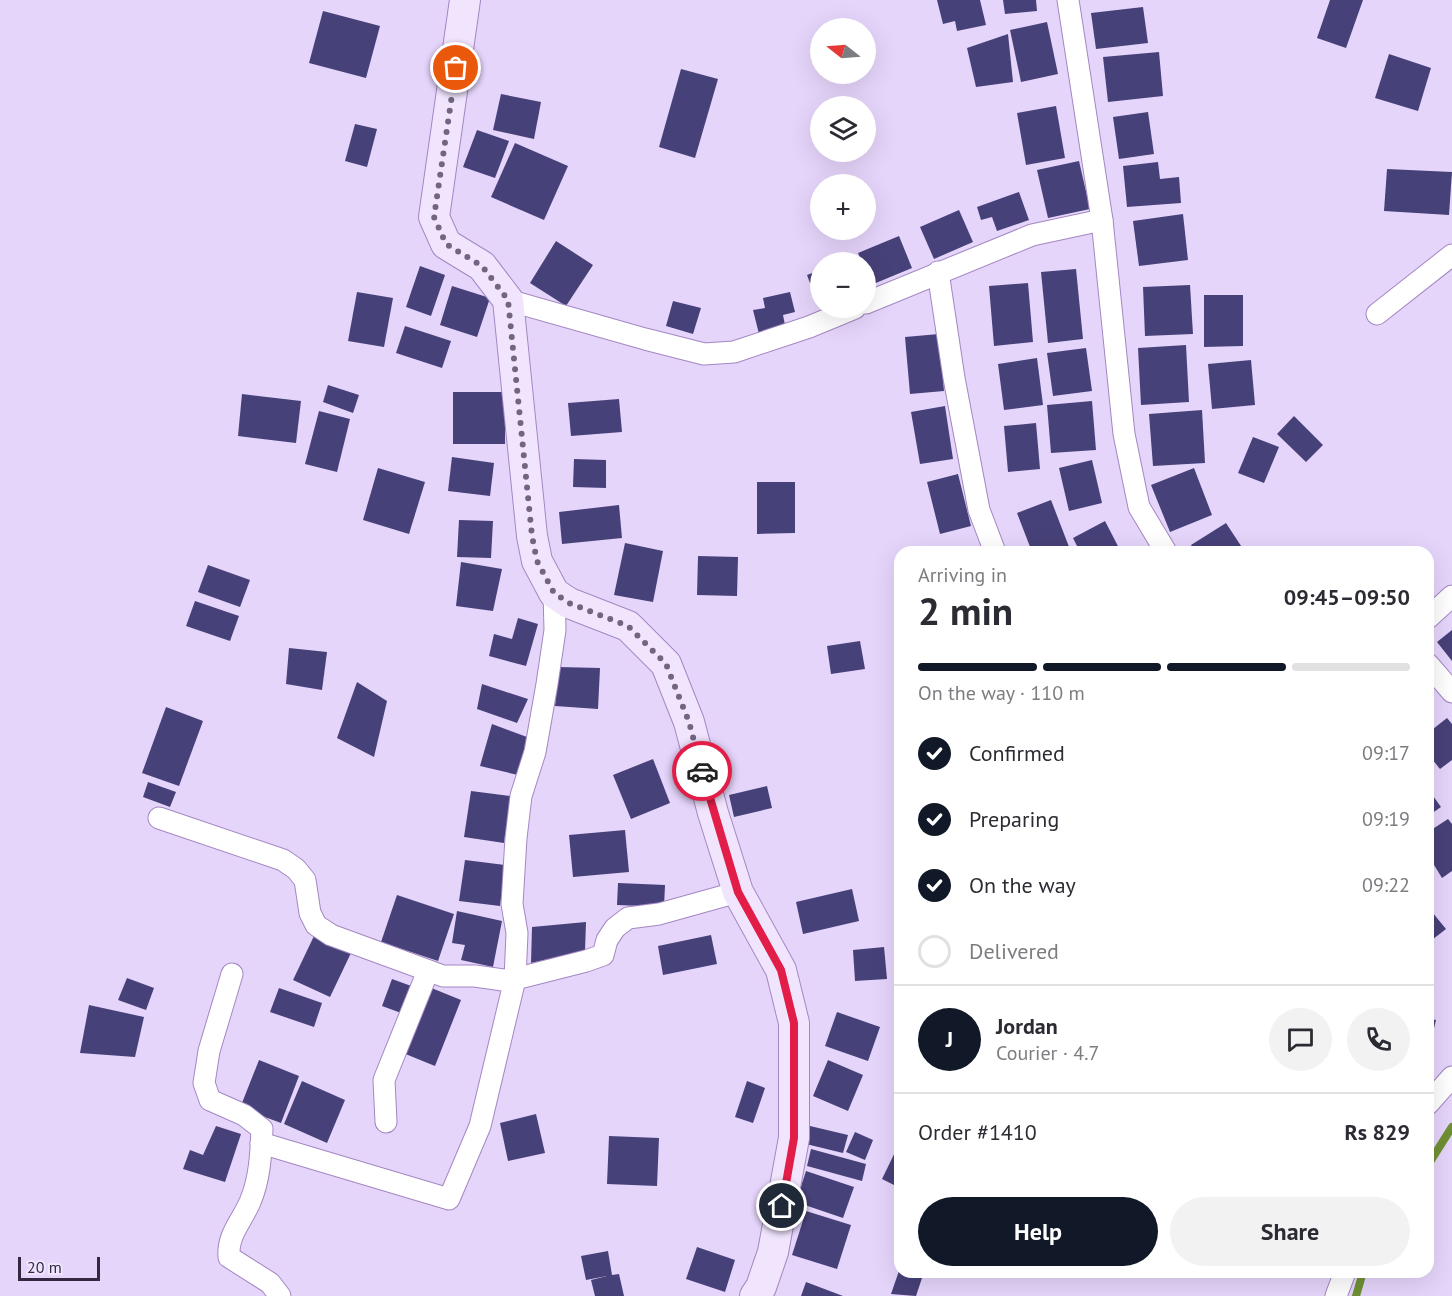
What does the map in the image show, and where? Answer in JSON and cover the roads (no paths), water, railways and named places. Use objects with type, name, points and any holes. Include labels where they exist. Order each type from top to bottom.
[{"type":"main road","points":[[465,0],[434,217],[446,244],[482,266],[508,300],[532,536],[537,561],[554,593],[569,603],[628,626],[666,664],[689,722],[713,813],[738,892],[781,970],[794,1023],[794,1138],[773,1252],[761,1287],[755,1296]]},
{"type":"street","points":[[1068,0],[1102,220],[1124,434],[1139,507],[1162,546]]},
{"type":"street","points":[[876,299],[1032,235],[1102,220]]},
{"type":"street","points":[[1377,314],[1452,255]]},
{"type":"street","points":[[938,272],[954,378],[979,510],[994,546]]},
{"type":"street","points":[[508,300],[704,354],[734,352],[831,318]]},
{"type":"street","points":[[261,1143],[449,1199],[480,1126],[515,979],[517,933],[512,904],[516,837],[522,795],[535,752],[548,684],[555,630],[554,593]]},
{"type":"street","points":[[1434,612],[1452,596]]},
{"type":"street","points":[[1434,671],[1452,692]]},
{"type":"street","points":[[159,818],[282,860],[297,869],[305,880],[310,913],[316,925],[331,934],[443,976],[515,979],[586,961],[603,955],[607,940],[615,928],[628,918],[659,914],[738,892]]},
{"type":"street","points":[[386,1122],[384,1080],[428,971]]},
{"type":"street","points":[[231,974],[209,1051],[204,1083],[210,1100],[244,1115],[262,1129],[260,1167],[251,1201],[231,1237],[229,1257],[270,1283],[280,1296]]},
{"type":"street","points":[[1434,1097],[1452,1077]]},
{"type":"street","points":[[1336,1296],[1343,1278]]},
{"type":"waterway","points":[[1434,1156],[1452,1127]]},
{"type":"waterway","points":[[1356,1296],[1361,1278]]}]
